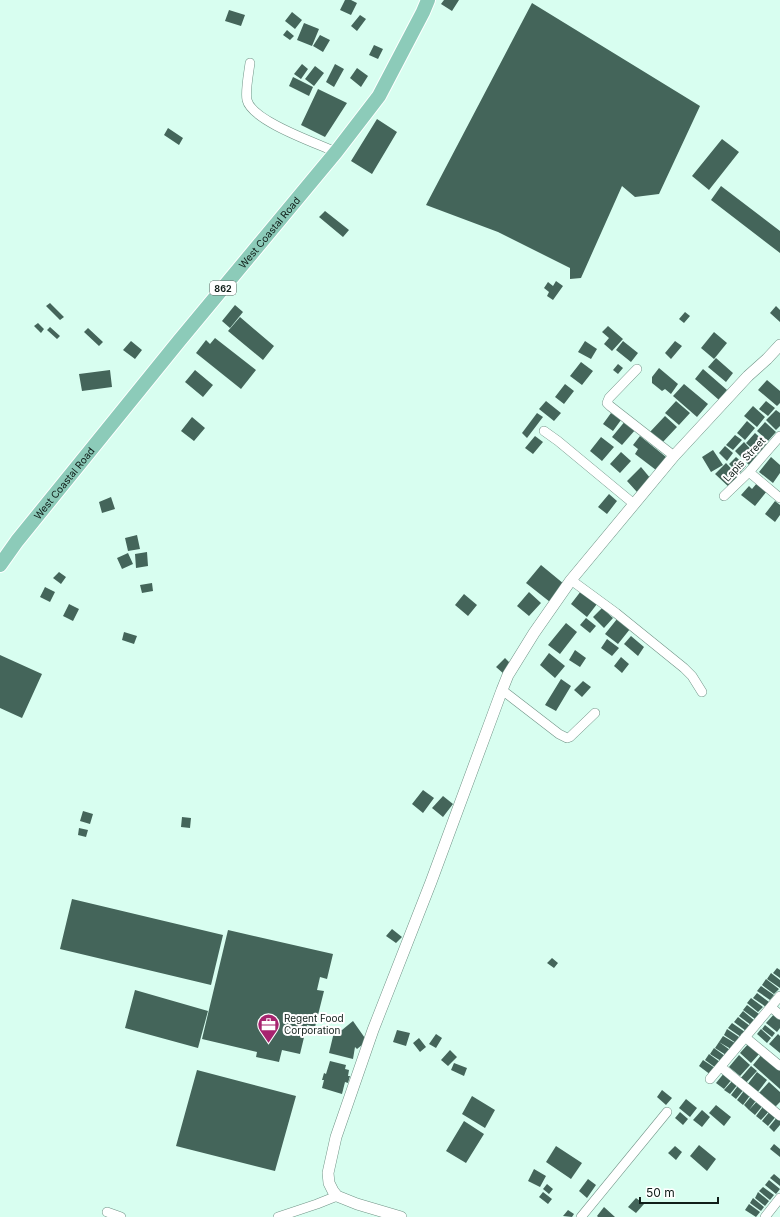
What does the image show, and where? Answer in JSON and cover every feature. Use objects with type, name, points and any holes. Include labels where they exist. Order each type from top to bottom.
[{"type":"main road","name":"West Coastal Road","points":[[0,564],[179,341],[336,152],[379,96],[428,0]]},
{"type":"street","points":[[250,63],[246,99],[249,105],[276,126],[336,152]]},
{"type":"street","points":[[401,1217],[357,1204],[337,1196],[329,1183],[328,1174],[336,1138],[373,1030],[431,882],[508,676],[534,633],[571,580],[674,456],[748,376],[780,345]]},
{"type":"street","points":[[637,369],[609,398],[607,402],[610,406],[674,456]]},
{"type":"street","points":[[544,431],[634,504]]},
{"type":"street","name":"Lapis Street","points":[[724,496],[780,436]]},
{"type":"street","points":[[748,472],[780,498]]},
{"type":"street","points":[[571,580],[616,613],[684,668],[692,676],[702,692]]},
{"type":"street","points":[[502,690],[559,734],[567,738],[570,737],[595,713]]},
{"type":"street","points":[[710,1079],[780,996]]},
{"type":"street","points":[[771,1007],[780,1015]]},
{"type":"street","points":[[745,1038],[780,1066]]},
{"type":"street","points":[[721,1067],[780,1116]]},
{"type":"street","points":[[580,1217],[667,1112]]},
{"type":"street","points":[[278,1217],[337,1196]]},
{"type":"street","points":[[765,1217],[780,1198]]},
{"type":"street","points":[[107,1212],[121,1217]]},
{"type":"building","points":[[345,0],[351,0],[357,3],[351,15],[340,10]]},
{"type":"building","points":[[444,0],[459,0],[452,11],[441,4]]},
{"type":"building","points":[[532,3],[700,106],[659,194],[635,197],[622,186],[581,278],[570,279],[570,268],[498,232],[426,205]]},
{"type":"building","points":[[229,10],[245,15],[241,26],[225,21]]},
{"type":"building","points":[[292,12],[302,20],[295,29],[285,21]]},
{"type":"building","points":[[360,15],[366,19],[357,31],[351,26]]},
{"type":"building","points":[[304,23],[319,29],[312,46],[297,40]]},
{"type":"building","points":[[287,30],[294,36],[290,40],[283,35]]},
{"type":"building","points":[[320,35],[330,40],[323,52],[313,46]]},
{"type":"building","points":[[374,45],[383,49],[378,59],[369,55]]},
{"type":"building","points":[[302,64],[308,69],[301,79],[294,74]]},
{"type":"building","points":[[335,64],[344,69],[334,87],[326,82]]},
{"type":"building","points":[[315,66],[324,73],[314,86],[305,79]]},
{"type":"building","points":[[357,68],[368,76],[361,87],[350,78]]},
{"type":"building","points":[[293,77],[313,87],[309,96],[289,86]]},
{"type":"building","points":[[318,89],[347,103],[325,137],[301,125]]},
{"type":"building","points":[[377,119],[397,132],[372,174],[351,161]]},
{"type":"building","points":[[168,128],[183,138],[179,145],[164,135]]},
{"type":"building","points":[[722,139],[739,152],[709,190],[692,176]]},
{"type":"building","points":[[721,186],[780,231],[780,253],[711,200]]},
{"type":"building","points":[[325,211],[349,230],[343,237],[319,217]]},
{"type":"building","points":[[556,281],[563,286],[553,300],[547,296],[549,292],[544,288],[548,282],[553,286]]},
{"type":"building","points":[[50,303],[64,317],[60,320],[46,306]]},
{"type":"building","points":[[235,305],[243,312],[230,328],[222,321]]},
{"type":"building","points":[[776,306],[780,310],[780,322],[770,313]]},
{"type":"building","points":[[685,312],[690,316],[684,323],[679,319]]},
{"type":"building","points":[[240,317],[274,346],[263,360],[228,331]]},
{"type":"building","points":[[38,323],[44,329],[41,333],[34,326]]},
{"type":"building","points":[[608,326],[623,339],[612,351],[604,344],[609,338],[602,332]]},
{"type":"building","points":[[50,327],[60,336],[57,339],[47,330]]},
{"type":"building","points":[[88,328],[103,342],[99,346],[84,332]]},
{"type":"building","points":[[714,332],[727,343],[714,359],[701,348]]},
{"type":"building","points":[[215,338],[256,370],[241,389],[196,353],[206,340],[210,344]]},
{"type":"building","points":[[131,341],[142,350],[135,359],[123,350]]},
{"type":"building","points":[[585,341],[597,349],[591,359],[578,352]]},
{"type":"building","points":[[623,341],[638,353],[631,362],[616,350]]},
{"type":"building","points":[[675,341],[682,346],[671,359],[665,353]]},
{"type":"building","points":[[716,358],[733,373],[726,382],[708,367]]},
{"type":"building","points":[[581,362],[593,371],[582,385],[570,376]]},
{"type":"building","points":[[618,364],[623,368],[618,374],[613,370]]},
{"type":"building","points":[[659,368],[678,384],[671,394],[665,389],[662,391],[652,383],[652,377]]},
{"type":"building","points":[[703,369],[727,390],[719,400],[695,379]]},
{"type":"building","points":[[110,370],[112,387],[82,391],[79,374]]},
{"type":"building","points":[[195,370],[213,385],[203,397],[185,382]]},
{"type":"building","points":[[767,380],[780,391],[780,403],[777,406],[758,390]]},
{"type":"building","points":[[565,384],[574,391],[564,404],[555,397]]},
{"type":"building","points":[[684,384],[708,404],[697,417],[673,396]]},
{"type":"building","points":[[546,401],[561,413],[554,421],[539,409]]},
{"type":"building","points":[[676,401],[690,413],[679,425],[665,413]]},
{"type":"building","points":[[766,401],[775,408],[768,416],[759,409]]},
{"type":"building","points":[[753,406],[765,417],[757,427],[744,416]]},
{"type":"building","points":[[776,410],[780,413],[780,426],[776,430],[766,420]]},
{"type":"building","points":[[537,413],[543,417],[527,438],[522,433]]},
{"type":"building","points":[[611,413],[621,420],[613,431],[603,424]]},
{"type":"building","points":[[665,416],[677,427],[661,444],[649,433]]},
{"type":"building","points":[[192,417],[205,428],[194,441],[181,431]]},
{"type":"building","points":[[626,420],[636,429],[622,445],[612,437]]},
{"type":"building","points":[[747,421],[755,428],[745,440],[737,433]]},
{"type":"building","points":[[765,422],[776,432],[768,441],[757,431]]},
{"type":"building","points":[[755,433],[767,444],[758,454],[746,443]]},
{"type":"building","points":[[735,435],[742,440],[733,450],[726,445]]},
{"type":"building","points":[[535,436],[543,442],[533,454],[525,448]]},
{"type":"building","points":[[640,436],[666,457],[656,470],[635,454],[638,449],[633,445]]},
{"type":"building","points":[[601,437],[614,447],[602,461],[590,451]]},
{"type":"building","points":[[744,442],[757,456],[749,465],[735,451]]},
{"type":"building","points":[[725,446],[733,453],[727,461],[719,453]]},
{"type":"building","points":[[713,450],[723,465],[711,472],[702,457]]},
{"type":"building","points":[[621,452],[631,461],[620,473],[610,464]]},
{"type":"building","points":[[736,457],[746,466],[739,474],[729,464]]},
{"type":"building","points":[[771,457],[780,465],[780,473],[773,483],[759,472]]},
{"type":"building","points":[[726,463],[740,478],[730,488],[715,474]]},
{"type":"building","points":[[641,467],[651,479],[637,492],[627,481]]},
{"type":"building","points":[[757,483],[767,491],[755,506],[741,495],[749,486],[752,489]]},
{"type":"building","points":[[609,494],[617,501],[607,514],[598,507]]},
{"type":"building","points":[[111,497],[115,509],[102,513],[99,502]]},
{"type":"building","points":[[775,501],[780,505],[780,515],[775,522],[765,514]]},
{"type":"building","points":[[137,535],[140,549],[128,551],[125,538]]},
{"type":"building","points":[[147,552],[148,566],[136,568],[135,554]]},
{"type":"building","points":[[128,553],[133,564],[122,569],[117,558]]},
{"type":"building","points":[[541,565],[564,584],[550,602],[526,583]]},
{"type":"building","points":[[59,572],[66,577],[61,584],[53,578]]},
{"type":"building","points":[[152,583],[153,591],[142,593],[140,585]]},
{"type":"building","points":[[45,587],[55,592],[50,602],[40,597]]},
{"type":"building","points":[[581,591],[597,604],[587,617],[571,604]]},
{"type":"building","points":[[529,592],[541,603],[529,616],[517,606]]},
{"type":"building","points":[[464,594],[477,605],[468,616],[455,605]]},
{"type":"building","points":[[69,604],[79,609],[73,621],[63,616]]},
{"type":"building","points":[[602,608],[613,618],[604,628],[593,617]]},
{"type":"building","points":[[586,618],[596,626],[590,633],[580,625]]},
{"type":"building","points":[[617,619],[630,629],[618,644],[605,634]]},
{"type":"building","points":[[566,623],[577,632],[560,654],[548,645]]},
{"type":"building","points":[[124,632],[137,636],[134,644],[122,640]]},
{"type":"building","points":[[631,636],[644,647],[638,656],[624,644]]},
{"type":"building","points":[[607,639],[619,648],[612,656],[601,648]]},
{"type":"building","points":[[575,650],[586,658],[580,667],[569,660]]},
{"type":"building","points":[[549,653],[565,666],[555,678],[540,665]]},
{"type":"building","points":[[0,655],[42,674],[22,718],[0,708]]},
{"type":"building","points":[[621,657],[629,664],[622,673],[614,666]]},
{"type":"building","points":[[505,658],[512,665],[504,674],[496,667]]},
{"type":"building","points":[[561,679],[571,686],[556,711],[545,705]]},
{"type":"building","points":[[583,681],[591,687],[582,697],[574,690]]},
{"type":"building","points":[[423,790],[434,798],[423,813],[412,804]]},
{"type":"building","points":[[443,796],[453,804],[443,817],[432,808]]},
{"type":"building","points":[[83,811],[93,814],[90,824],[80,821]]},
{"type":"building","points":[[182,817],[191,818],[190,828],[181,827]]},
{"type":"building","points":[[79,828],[88,830],[86,837],[78,835]]},
{"type":"building","points":[[72,899],[223,935],[211,985],[60,949]]},
{"type":"building","points":[[392,929],[402,937],[396,943],[386,936]]},
{"type":"building","points":[[228,930],[333,954],[327,979],[320,977],[317,990],[324,991],[315,1027],[307,1025],[300,1054],[282,1050],[279,1062],[256,1057],[257,1052],[202,1039]]},
{"type":"building","points":[[552,958],[558,963],[554,968],[547,963]]},
{"type":"building","points":[[777,968],[780,970],[780,978],[773,973]]},
{"type":"building","points":[[771,973],[780,980],[780,988],[767,979]]},
{"type":"building","points":[[766,979],[779,989],[774,994],[762,985]]},
{"type":"building","points":[[761,986],[774,995],[770,1000],[757,991]]},
{"type":"building","points":[[135,990],[208,1011],[198,1048],[125,1028]]},
{"type":"building","points":[[757,993],[769,1002],[766,1007],[753,998]]},
{"type":"building","points":[[751,998],[763,1007],[758,1012],[747,1003]]},
{"type":"building","points":[[747,1005],[759,1014],[755,1019],[743,1010]]},
{"type":"building","points":[[743,1011],[755,1021],[751,1025],[739,1016]]},
{"type":"building","points":[[776,1012],[780,1015],[780,1028],[777,1032],[766,1023]]},
{"type":"building","points":[[738,1017],[750,1026],[746,1031],[734,1022]]},
{"type":"building","points":[[353,1021],[367,1041],[357,1049],[355,1047],[353,1059],[329,1053],[335,1028],[342,1030]]},
{"type":"building","points":[[732,1023],[745,1032],[741,1037],[728,1028]]},
{"type":"building","points":[[765,1025],[775,1033],[772,1037],[762,1029]]},
{"type":"building","points":[[727,1029],[739,1037],[736,1043],[724,1035]]},
{"type":"building","points":[[761,1029],[771,1038],[767,1043],[757,1034]]},
{"type":"building","points":[[397,1030],[410,1033],[406,1046],[393,1042]]},
{"type":"building","points":[[436,1034],[442,1038],[436,1048],[429,1044]]},
{"type":"building","points":[[778,1034],[780,1036],[780,1053],[769,1044]]},
{"type":"building","points":[[723,1036],[735,1043],[731,1049],[719,1042]]},
{"type":"building","points":[[419,1038],[426,1047],[420,1052],[413,1043]]},
{"type":"building","points":[[719,1042],[730,1050],[726,1055],[715,1048]]},
{"type":"building","points":[[749,1043],[760,1053],[751,1063],[740,1053]]},
{"type":"building","points":[[714,1048],[725,1056],[721,1061],[710,1054]]},
{"type":"building","points":[[450,1050],[457,1057],[448,1066],[441,1060]]},
{"type":"building","points":[[709,1054],[720,1062],[716,1068],[705,1060]]},
{"type":"building","points":[[762,1054],[780,1070],[780,1089],[753,1065]]},
{"type":"building","points":[[739,1055],[750,1065],[740,1076],[729,1067]]},
{"type":"building","points":[[703,1060],[715,1068],[711,1075],[699,1066]]},
{"type":"building","points":[[330,1061],[346,1065],[345,1069],[349,1070],[348,1076],[350,1076],[348,1083],[345,1082],[342,1094],[322,1088],[324,1073],[326,1074]]},
{"type":"building","points":[[454,1063],[467,1068],[464,1076],[451,1070]]},
{"type":"building","points":[[751,1066],[757,1071],[744,1085],[739,1080]]},
{"type":"building","points":[[197,1070],[296,1096],[275,1171],[176,1146]]},
{"type":"building","points":[[725,1072],[733,1078],[724,1089],[716,1083]]},
{"type":"building","points":[[757,1072],[767,1080],[757,1093],[747,1085]]},
{"type":"building","points":[[734,1079],[739,1083],[730,1094],[724,1090]]},
{"type":"building","points":[[769,1082],[780,1092],[780,1102],[775,1107],[759,1093]]},
{"type":"building","points":[[740,1083],[745,1088],[736,1099],[731,1095]]},
{"type":"building","points":[[746,1088],[752,1093],[743,1105],[737,1100]]},
{"type":"building","points":[[662,1090],[672,1098],[666,1105],[657,1097]]},
{"type":"building","points":[[753,1094],[758,1098],[749,1110],[744,1105]]},
{"type":"building","points":[[472,1096],[495,1110],[485,1128],[462,1114]]},
{"type":"building","points":[[686,1099],[697,1108],[690,1117],[679,1108]]},
{"type":"building","points":[[759,1099],[764,1104],[755,1115],[749,1110]]},
{"type":"building","points":[[765,1104],[771,1109],[761,1120],[756,1116]]},
{"type":"building","points":[[716,1105],[731,1117],[724,1126],[709,1113]]},
{"type":"building","points":[[702,1110],[710,1117],[702,1127],[693,1120]]},
{"type":"building","points":[[771,1110],[778,1114],[768,1126],[762,1121]]},
{"type":"building","points":[[680,1112],[688,1119],[683,1125],[675,1118]]},
{"type":"building","points":[[778,1116],[780,1117],[780,1125],[774,1132],[769,1127]]},
{"type":"building","points":[[464,1121],[484,1134],[466,1163],[446,1151]]},
{"type":"building","points":[[774,1144],[780,1149],[780,1157],[770,1149]]},
{"type":"building","points":[[699,1145],[716,1159],[707,1171],[690,1156]]},
{"type":"building","points":[[556,1146],[582,1163],[571,1179],[546,1162]]},
{"type":"building","points":[[675,1146],[682,1152],[676,1160],[668,1153]]},
{"type":"building","points":[[534,1169],[546,1176],[540,1187],[528,1181]]},
{"type":"building","points":[[774,1174],[780,1179],[780,1186],[770,1178]]},
{"type":"building","points":[[588,1179],[596,1185],[587,1198],[579,1191]]},
{"type":"building","points":[[769,1180],[780,1189],[776,1194],[765,1185]]},
{"type":"building","points":[[547,1184],[553,1189],[549,1194],[543,1189]]},
{"type":"building","points":[[763,1187],[774,1195],[770,1200],[759,1191]]},
{"type":"building","points":[[543,1192],[552,1199],[548,1204],[539,1197]]},
{"type":"building","points":[[758,1192],[769,1201],[765,1206],[755,1198]]},
{"type":"building","points":[[636,1198],[644,1204],[636,1213],[628,1207]]},
{"type":"building","points":[[753,1198],[764,1207],[761,1211],[750,1203]]},
{"type":"building","points":[[749,1204],[760,1212],[756,1217],[745,1210]]},
{"type":"building","points":[[604,1207],[615,1217],[598,1217],[597,1216]]},
{"type":"building","points":[[568,1210],[574,1214],[572,1217],[563,1216]]},
{"type":"place","name":"Regent Food Corporation","points":[[269,1044]]}]
